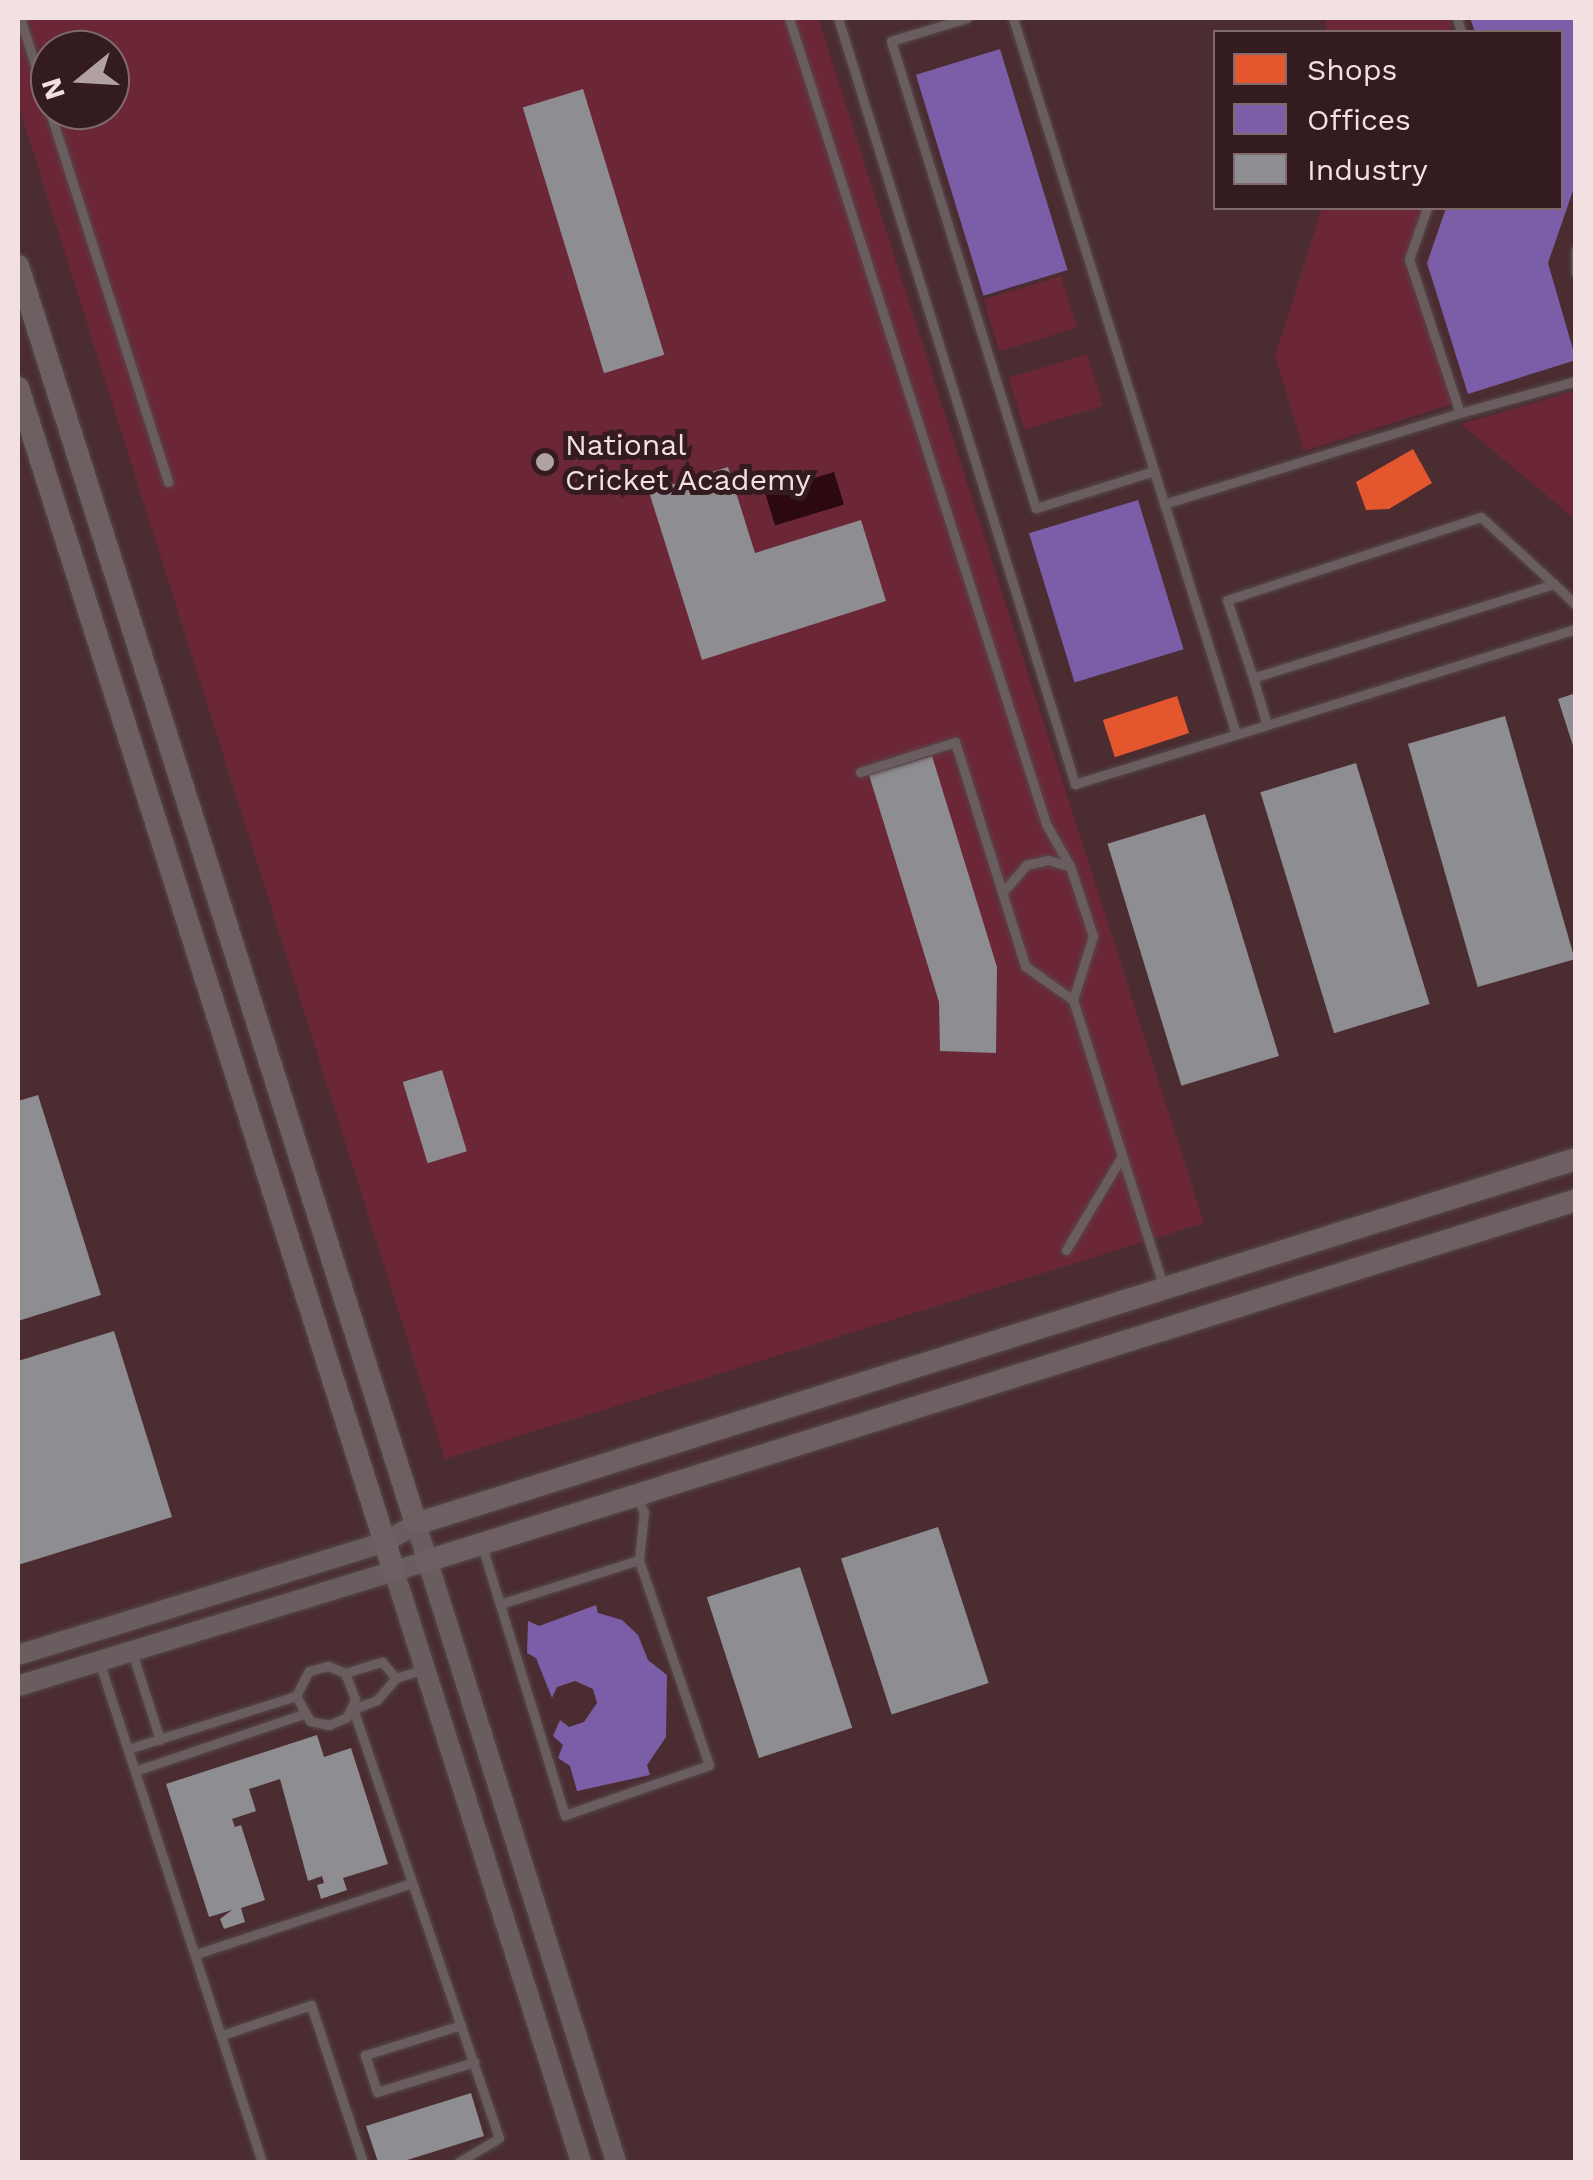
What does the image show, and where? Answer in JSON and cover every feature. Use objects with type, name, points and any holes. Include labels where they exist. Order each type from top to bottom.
[{"type":"main road","points":[[18,266],[416,1524],[1576,1159]]},
{"type":"main road","points":[[18,388],[394,1571]]},
{"type":"main road","points":[[427,1561],[1576,1200]]},
{"type":"street","points":[[18,1655],[385,1542],[416,1524],[616,2162]]},
{"type":"street","points":[[18,1686],[427,1561]]},
{"type":"street","points":[[394,1571],[581,2162]]},
{"type":"lane","points":[[20,18],[168,482]]},
{"type":"lane","points":[[789,18],[1046,824],[1070,866],[1093,936],[1074,1000],[1164,1289]]},
{"type":"lane","points":[[838,18],[1075,784],[1576,629]]},
{"type":"lane","points":[[966,18],[891,41],[1036,508],[1154,471]]},
{"type":"lane","points":[[1013,18],[1236,734]]},
{"type":"lane","points":[[1426,210],[1409,258],[1460,413]]},
{"type":"lane","points":[[1576,250],[1576,273]]},
{"type":"lane","points":[[1164,504],[1576,381]]},
{"type":"lane","points":[[1267,724],[1227,600],[1481,517],[1576,605]]},
{"type":"lane","points":[[1253,678],[1554,584]]},
{"type":"lane","points":[[860,772],[955,742],[1024,966],[1074,1000]]},
{"type":"lane","points":[[1002,893],[1026,865],[1048,860],[1070,866]]},
{"type":"lane","points":[[1066,1250],[1122,1156]]},
{"type":"lane","points":[[481,1544],[565,1815],[708,1765],[639,1560],[644,1512],[635,1495]]},
{"type":"lane","points":[[500,1604],[639,1560]]},
{"type":"lane","points":[[132,1652],[160,1740]]},
{"type":"lane","points":[[99,1662],[262,2162]]},
{"type":"lane","points":[[345,1673],[382,1662],[396,1678]]},
{"type":"lane","points":[[128,1750],[296,1696],[309,1671],[328,1666],[345,1673],[355,1689],[353,1709],[499,2138],[458,2162]]},
{"type":"lane","points":[[136,1771],[303,1714],[329,1726],[353,1709],[377,1700],[396,1678],[425,1669]]},
{"type":"lane","points":[[296,1696],[303,1714]]},
{"type":"lane","points":[[196,1954],[412,1883]]},
{"type":"lane","points":[[222,2034],[311,2005],[363,2162]]},
{"type":"lane","points":[[461,2026],[365,2055],[377,2092],[474,2062]]},
{"type":"shaded area","points":[[18,18],[1575,18],[1575,2162],[18,2162]]},
{"type":"shaded area","name":"National Cricket Academy","points":[[18,18],[818,18],[1204,1223],[445,1459],[18,104]]},
{"type":"shaded area","points":[[1326,18],[1451,18],[1451,30],[1326,30]]},
{"type":"shaded area","points":[[1321,210],[1422,210],[1406,258],[1452,404],[1304,451],[1275,356]]},
{"type":"shaded area","points":[[1061,276],[1077,328],[999,351],[984,300]]},
{"type":"shaded area","points":[[1087,354],[1103,406],[1024,430],[1009,378]]},
{"type":"shaded area","points":[[1576,391],[1575,519],[1461,424]]},
{"type":"shaded area","points":[[834,472],[844,505],[775,526],[765,493]]},
{"type":"building: Shops","points":[[1413,449],[1432,483],[1389,509],[1366,510],[1356,482]]},
{"type":"building: Shops","points":[[1177,696],[1189,733],[1115,757],[1103,720]]},
{"type":"building: Offices","points":[[1470,18],[1576,18],[1576,182],[1548,263],[1576,360],[1468,394],[1427,263],[1445,210],[1563,210],[1563,30],[1474,30]]},
{"type":"building: Offices","points":[[1000,49],[1068,270],[983,296],[916,75]]},
{"type":"building: Offices","points":[[1138,500],[1184,649],[1075,683],[1029,533]]},
{"type":"building: Offices","points":[[596,1605],[598,1613],[622,1620],[638,1635],[648,1660],[667,1675],[666,1737],[647,1765],[650,1775],[577,1791],[570,1766],[558,1758],[563,1745],[553,1736],[560,1720],[569,1727],[584,1722],[597,1703],[593,1689],[575,1681],[557,1687],[552,1698],[536,1658],[527,1653],[528,1621],[539,1626]]},
{"type":"building: Industry","points":[[583,89],[664,355],[604,373],[523,107]]},
{"type":"building: Industry","points":[[728,467],[755,553],[861,520],[886,601],[702,660],[649,492]]},
{"type":"building: Industry","points":[[1576,693],[1576,752],[1575,752],[1558,699]]},
{"type":"building: Industry","points":[[1505,716],[1575,959],[1478,987],[1408,744]]},
{"type":"building: Industry","points":[[932,756],[997,967],[996,1053],[940,1051],[939,1002],[869,775]]},
{"type":"building: Industry","points":[[1356,763],[1430,1004],[1334,1033],[1260,792]]},
{"type":"building: Industry","points":[[1205,814],[1279,1056],[1181,1086],[1107,844]]},
{"type":"building: Industry","points":[[442,1070],[467,1151],[428,1163],[403,1082]]},
{"type":"building: Industry","points":[[38,1095],[101,1295],[18,1321],[18,1101]]},
{"type":"building: Industry","points":[[114,1331],[172,1517],[18,1565],[18,1361]]},
{"type":"building: Industry","points":[[938,1527],[989,1683],[892,1714],[841,1559]]},
{"type":"building: Industry","points":[[800,1567],[852,1728],[759,1758],[707,1597]]},
{"type":"building: Industry","points":[[317,1735],[324,1757],[351,1748],[388,1864],[343,1878],[347,1890],[321,1899],[317,1885],[324,1883],[322,1876],[308,1881],[280,1779],[249,1789],[256,1811],[232,1819],[235,1827],[241,1825],[265,1900],[241,1908],[245,1922],[224,1929],[220,1919],[232,1910],[209,1917],[166,1784]]},
{"type":"building: Industry","points":[[471,2093],[484,2136],[401,2162],[378,2162],[366,2126]]},
{"type":"place","name":"National Cricket Academy","points":[[545,462]]}]
